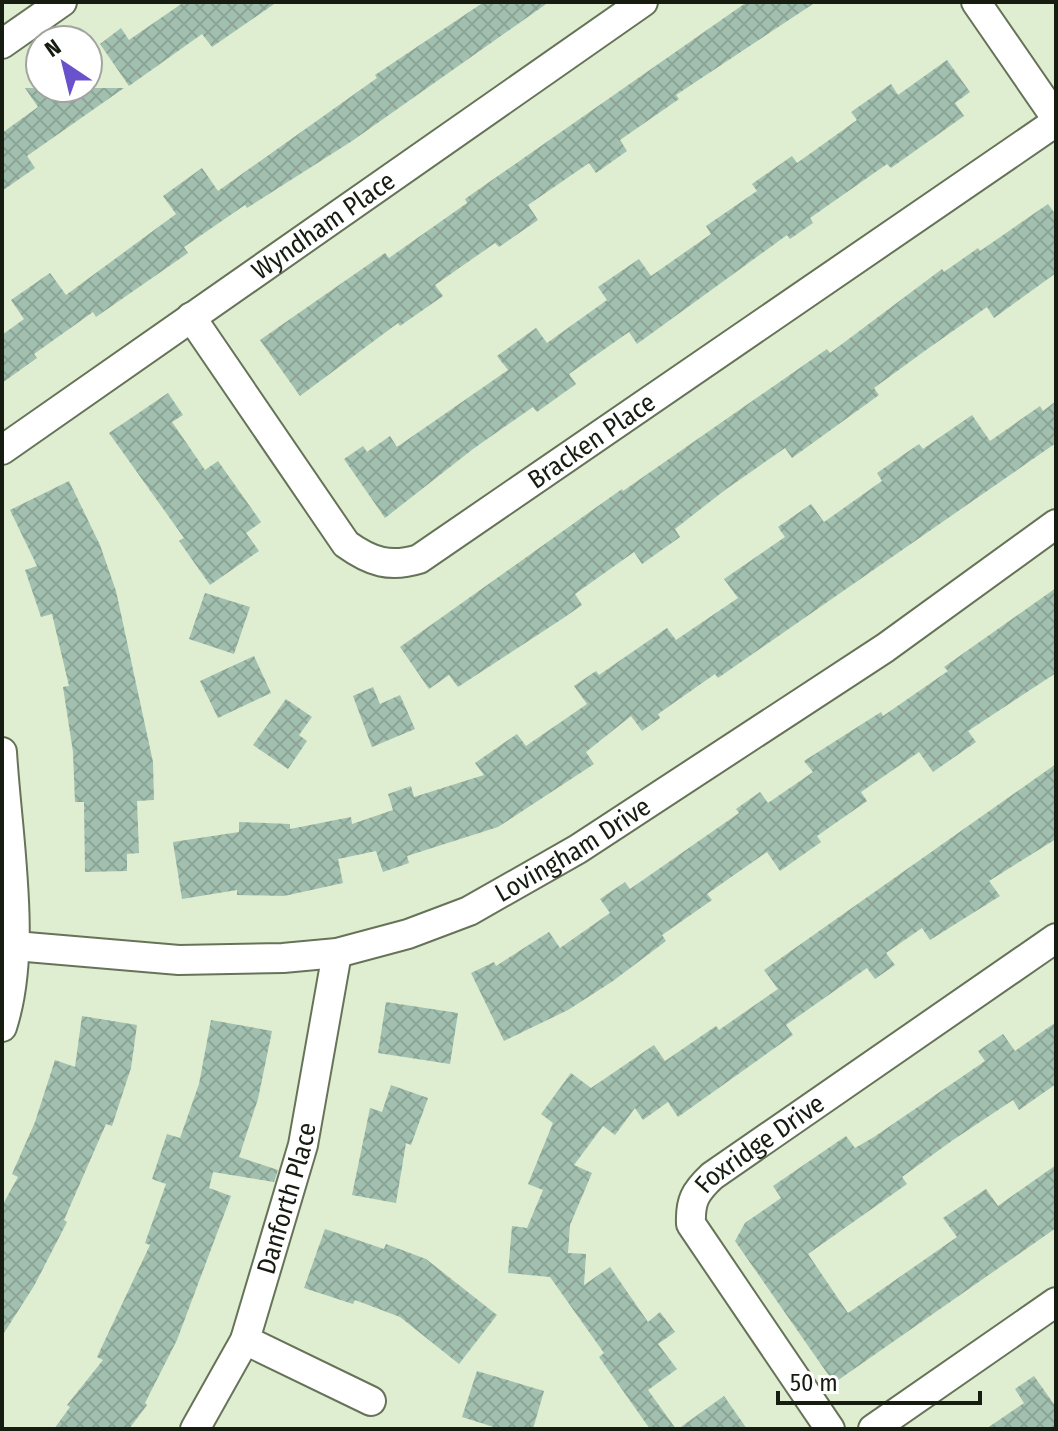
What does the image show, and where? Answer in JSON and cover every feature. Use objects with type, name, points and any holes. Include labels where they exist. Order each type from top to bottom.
[{"type":"street","points":[[2,44],[62,2]]},
{"type":"street","name":"Wyndham Place","points":[[2,450],[643,2]]},
{"type":"street","points":[[976,2],[1056,120]]},
{"type":"street","name":"Bracken Place","points":[[191,317],[346,544],[365,558],[396,566],[419,559],[1056,120]]},
{"type":"street","name":"Lovingham Drive","points":[[15,946],[179,960],[337,953],[408,934],[469,911],[578,849],[885,648],[1056,524]]},
{"type":"street","points":[[2,752],[15,946],[12,997],[2,1027]]},
{"type":"street","name":"Foxridge Drive","points":[[830,1429],[691,1224],[690,1206],[695,1193],[712,1176],[1056,938]]},
{"type":"street","name":"Danforth Place","points":[[195,1429],[245,1340],[303,1145],[337,953]]},
{"type":"street","points":[[873,1429],[1056,1304]]},
{"type":"street","points":[[245,1340],[371,1401]]},
{"type":"building","points":[[184,2],[277,2],[212,47],[202,34],[129,86],[104,50],[104,41],[121,28],[129,40]]},
{"type":"building","points":[[484,2],[549,2],[352,141],[247,208],[245,205],[184,247],[188,253],[96,317],[93,312],[34,354],[37,358],[2,383],[2,335],[24,319],[11,300],[50,273],[66,295],[176,214],[163,196],[202,168],[218,191],[377,78],[375,75]]},
{"type":"building","points":[[747,2],[816,2],[676,95],[679,99],[620,140],[627,151],[596,173],[589,163],[528,205],[538,220],[499,247],[495,243],[435,285],[443,296],[400,326],[398,323],[300,396],[260,340],[385,253],[389,258],[467,203],[465,199]]},
{"type":"building","points":[[947,60],[970,92],[955,103],[964,116],[891,168],[887,164],[810,218],[813,223],[790,239],[787,235],[637,344],[629,332],[569,374],[576,384],[537,412],[533,407],[473,449],[385,518],[344,459],[363,446],[367,452],[390,436],[397,447],[508,370],[497,356],[536,328],[547,343],[607,300],[598,287],[639,259],[651,276],[711,234],[706,226],[757,191],[752,184],[792,156],[797,163],[857,120],[851,112],[891,84],[898,95]]},
{"type":"building","points":[[104,88],[124,88],[104,102]]},
{"type":"building","points":[[36,104],[101,104],[27,156],[35,168],[2,191],[2,133],[38,107]]},
{"type":"building","points":[[1048,204],[1056,215],[1056,273],[994,318],[987,307],[874,388],[879,395],[792,458],[785,448],[725,490],[675,529],[680,537],[642,564],[634,552],[575,594],[582,605],[562,619],[458,687],[449,675],[429,689],[400,647],[622,489],[827,349],[830,353],[942,269],[944,272],[978,248],[980,251]]},
{"type":"building","points":[[168,393],[183,415],[172,422],[205,470],[218,461],[261,522],[246,533],[259,551],[210,585],[179,541],[184,538],[109,433]]},
{"type":"building","points":[[1056,401],[1056,443],[718,678],[715,674],[658,714],[660,718],[642,731],[631,716],[586,752],[594,764],[498,827],[407,856],[409,863],[383,872],[376,851],[338,859],[343,883],[284,896],[237,895],[237,890],[182,899],[173,842],[239,832],[239,822],[290,824],[290,829],[351,817],[352,824],[393,810],[388,794],[411,786],[414,797],[484,775],[475,763],[517,734],[526,746],[587,704],[574,686],[596,671],[599,675],[667,628],[676,640],[738,598],[724,579],[785,537],[778,527],[811,504],[824,522],[882,481],[877,473],[919,444],[923,449],[972,415],[990,441],[1040,406],[1043,411]]},
{"type":"building","points":[[69,481],[100,545],[116,591],[153,762],[154,800],[137,801],[139,853],[127,854],[127,871],[85,872],[84,802],[75,802],[73,752],[63,687],[69,686],[52,614],[41,617],[25,570],[37,566],[10,510]]},
{"type":"building","points":[[1056,588],[1056,673],[968,731],[976,742],[933,772],[919,752],[861,792],[867,801],[817,836],[821,842],[780,871],[767,852],[707,894],[712,900],[662,935],[666,941],[613,981],[568,1010],[504,1041],[471,973],[494,962],[496,966],[549,932],[560,948],[610,913],[600,899],[625,882],[630,889],[739,813],[736,809],[760,792],[768,803],[813,772],[804,761],[881,712],[883,716],[948,671],[944,667]]},
{"type":"building","points":[[205,593],[250,607],[234,654],[189,639]]},
{"type":"building","points":[[254,656],[271,693],[218,718],[200,681]]},
{"type":"building","points":[[373,687],[380,704],[400,695],[415,729],[372,747],[353,696]]},
{"type":"building","points":[[286,699],[312,717],[299,735],[307,741],[288,769],[253,745]]},
{"type":"building","points":[[1056,764],[1056,839],[989,881],[1000,896],[930,940],[922,928],[886,953],[895,965],[875,979],[867,968],[786,1025],[793,1035],[678,1117],[668,1102],[643,1120],[635,1108],[615,1135],[603,1126],[574,1165],[592,1173],[570,1225],[568,1253],[586,1254],[584,1285],[610,1267],[648,1322],[660,1312],[675,1332],[658,1344],[677,1369],[648,1390],[676,1429],[650,1429],[599,1357],[604,1353],[550,1277],[508,1273],[512,1226],[527,1228],[543,1190],[528,1184],[553,1123],[541,1114],[571,1073],[591,1088],[654,1045],[665,1061],[716,1026],[719,1030],[778,989],[764,970]]},
{"type":"building","points":[[386,1002],[458,1013],[450,1064],[378,1053]]},
{"type":"building","points":[[82,1016],[137,1025],[131,1068],[112,1126],[106,1124],[64,1220],[67,1222],[34,1286],[2,1336],[2,1206],[18,1177],[12,1174],[35,1122],[55,1060],[75,1067]]},
{"type":"building","points":[[211,1020],[272,1031],[258,1099],[239,1157],[278,1170],[274,1182],[213,1172],[209,1188],[231,1196],[177,1340],[145,1403],[147,1405],[129,1429],[54,1429],[70,1407],[67,1405],[103,1360],[97,1357],[150,1245],[145,1243],[166,1184],[152,1179],[167,1134],[180,1138],[199,1084]]},
{"type":"building","points":[[1056,1022],[1056,1084],[1019,1110],[1013,1100],[953,1140],[902,1177],[907,1184],[808,1254],[848,1313],[957,1237],[943,1218],[986,1189],[998,1206],[1056,1165],[1056,1228],[834,1383],[735,1241],[745,1223],[781,1198],[773,1186],[846,1136],[855,1148],[874,1137],[985,1061],[978,1051],[1003,1034],[1015,1051]]},
{"type":"building","points":[[391,1085],[428,1098],[411,1145],[406,1143],[396,1203],[352,1195],[370,1108],[382,1112]]},
{"type":"building","points":[[325,1229],[384,1249],[386,1244],[426,1259],[497,1315],[459,1364],[400,1317],[355,1300],[353,1304],[304,1288]]},
{"type":"building","points":[[477,1371],[544,1391],[533,1429],[500,1429],[462,1417]]},
{"type":"building","points":[[1034,1376],[1056,1407],[1056,1429],[986,1429],[1024,1403],[1015,1389]]},
{"type":"building","points":[[724,1396],[747,1429],[678,1429]]}]
